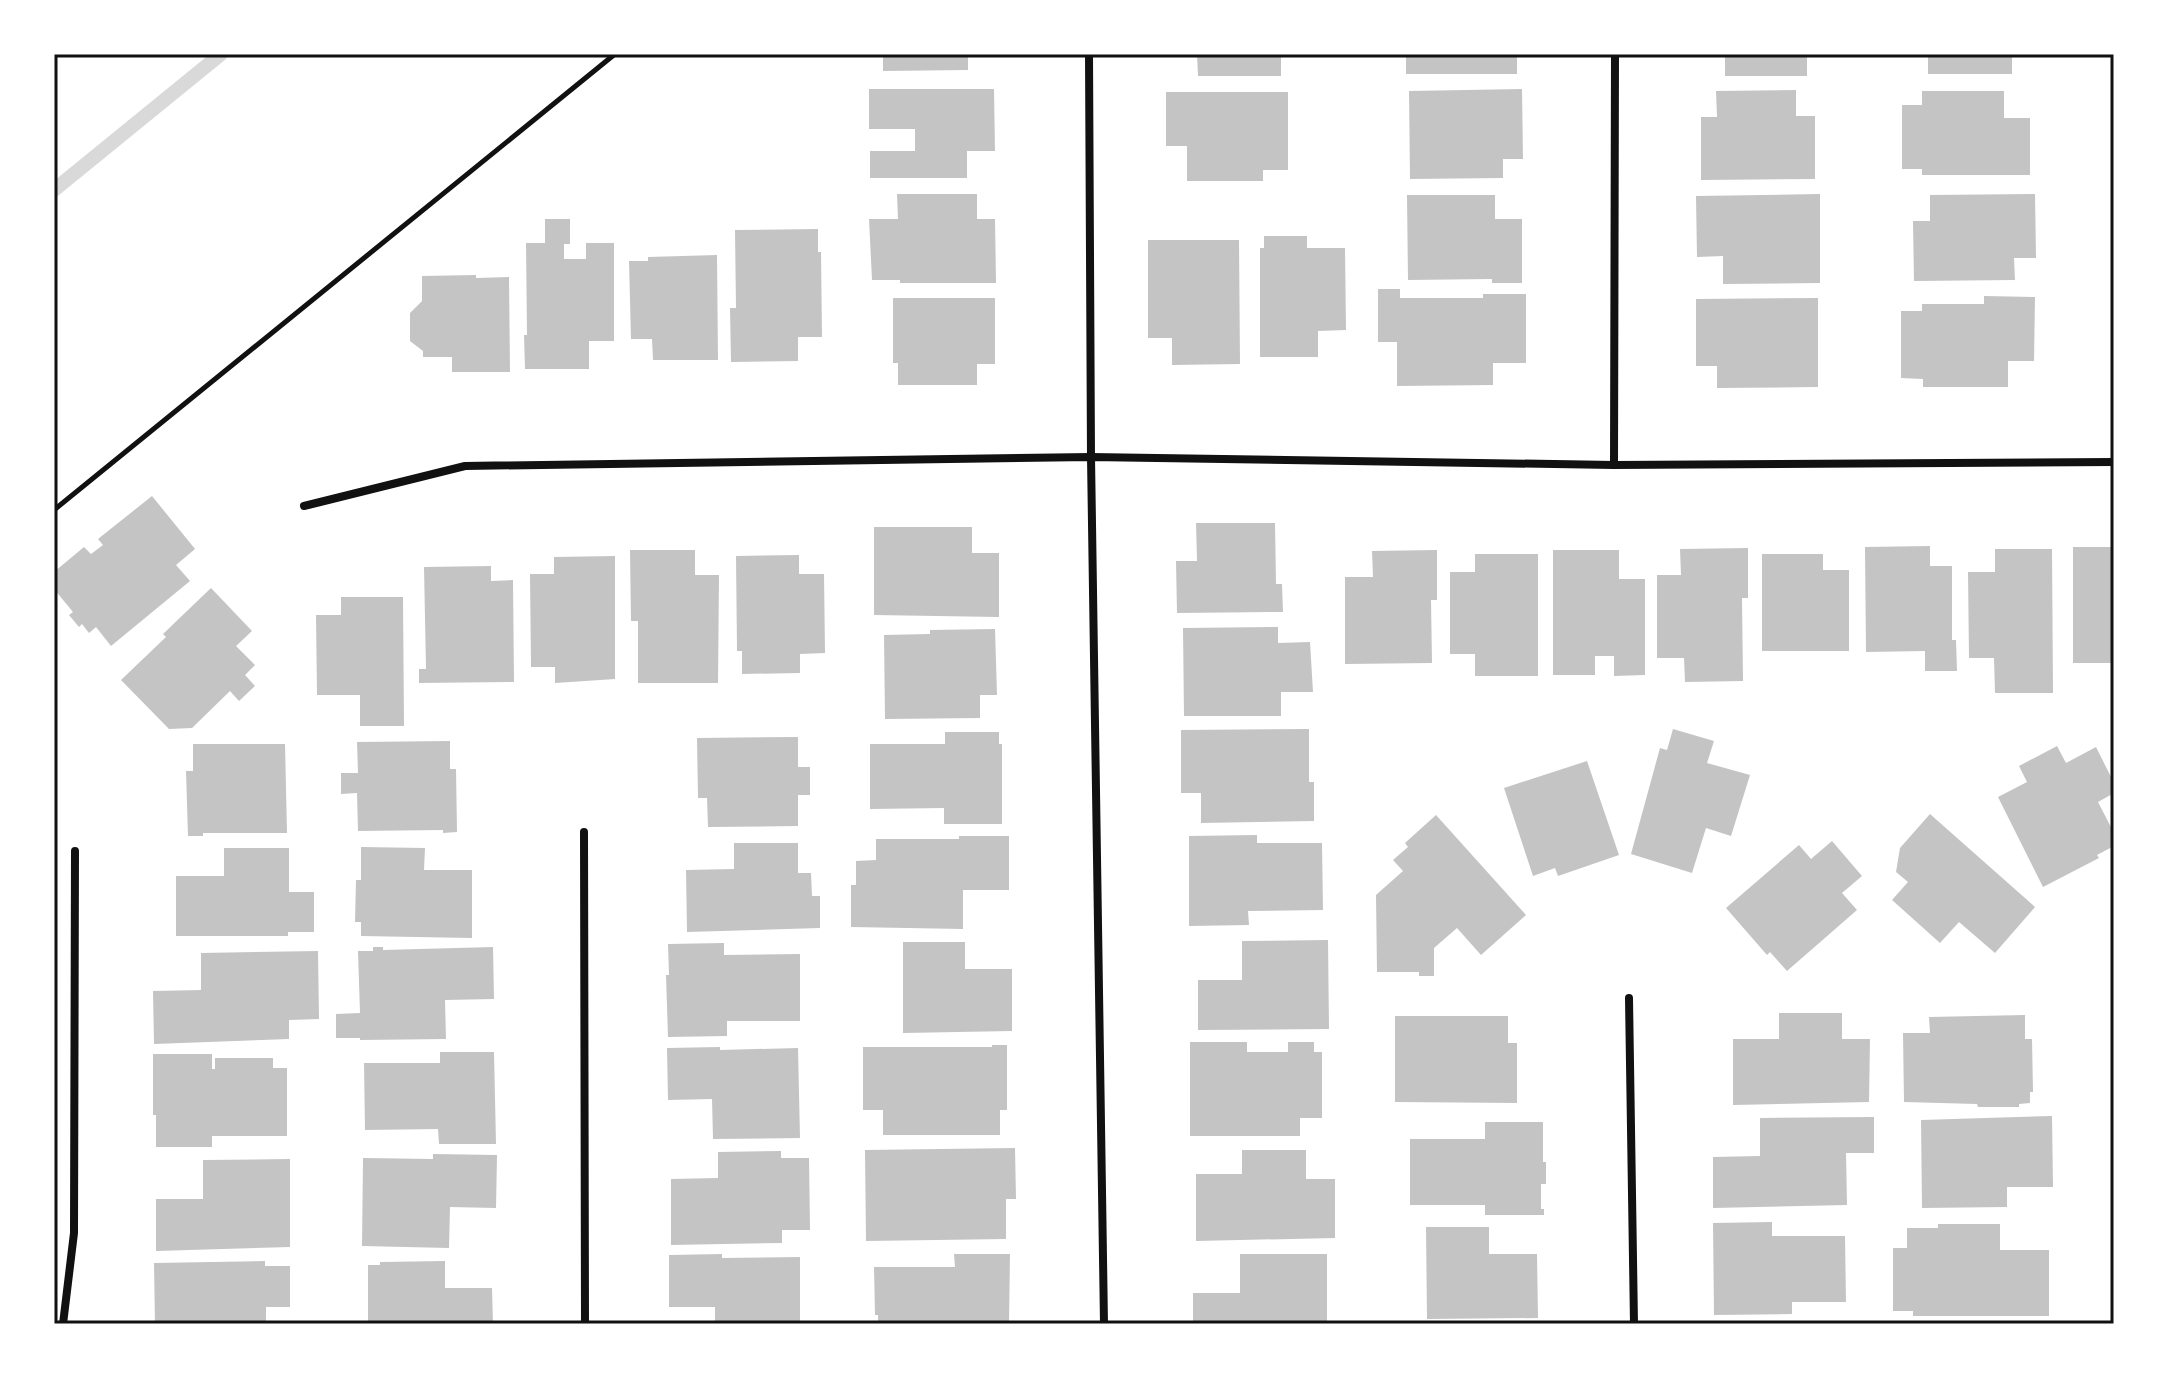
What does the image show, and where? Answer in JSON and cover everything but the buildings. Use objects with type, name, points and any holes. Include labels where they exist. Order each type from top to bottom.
[{"type":"street","points":[[1089,54],[1091,457],[1104,1324]]},
{"type":"street","points":[[1614,465],[1615,54]]},
{"type":"street","points":[[304,506],[465,466],[1091,457],[1614,465],[2114,462]]},
{"type":"street","points":[[584,832],[585,1324]]},
{"type":"street","points":[[63,1324],[74,1233],[75,851]]},
{"type":"street","points":[[1629,998],[1634,1324]]},
{"type":"path","points":[[54,510],[615,54]]},
{"type":"waterway","points":[[54,190],[221,54]]}]
